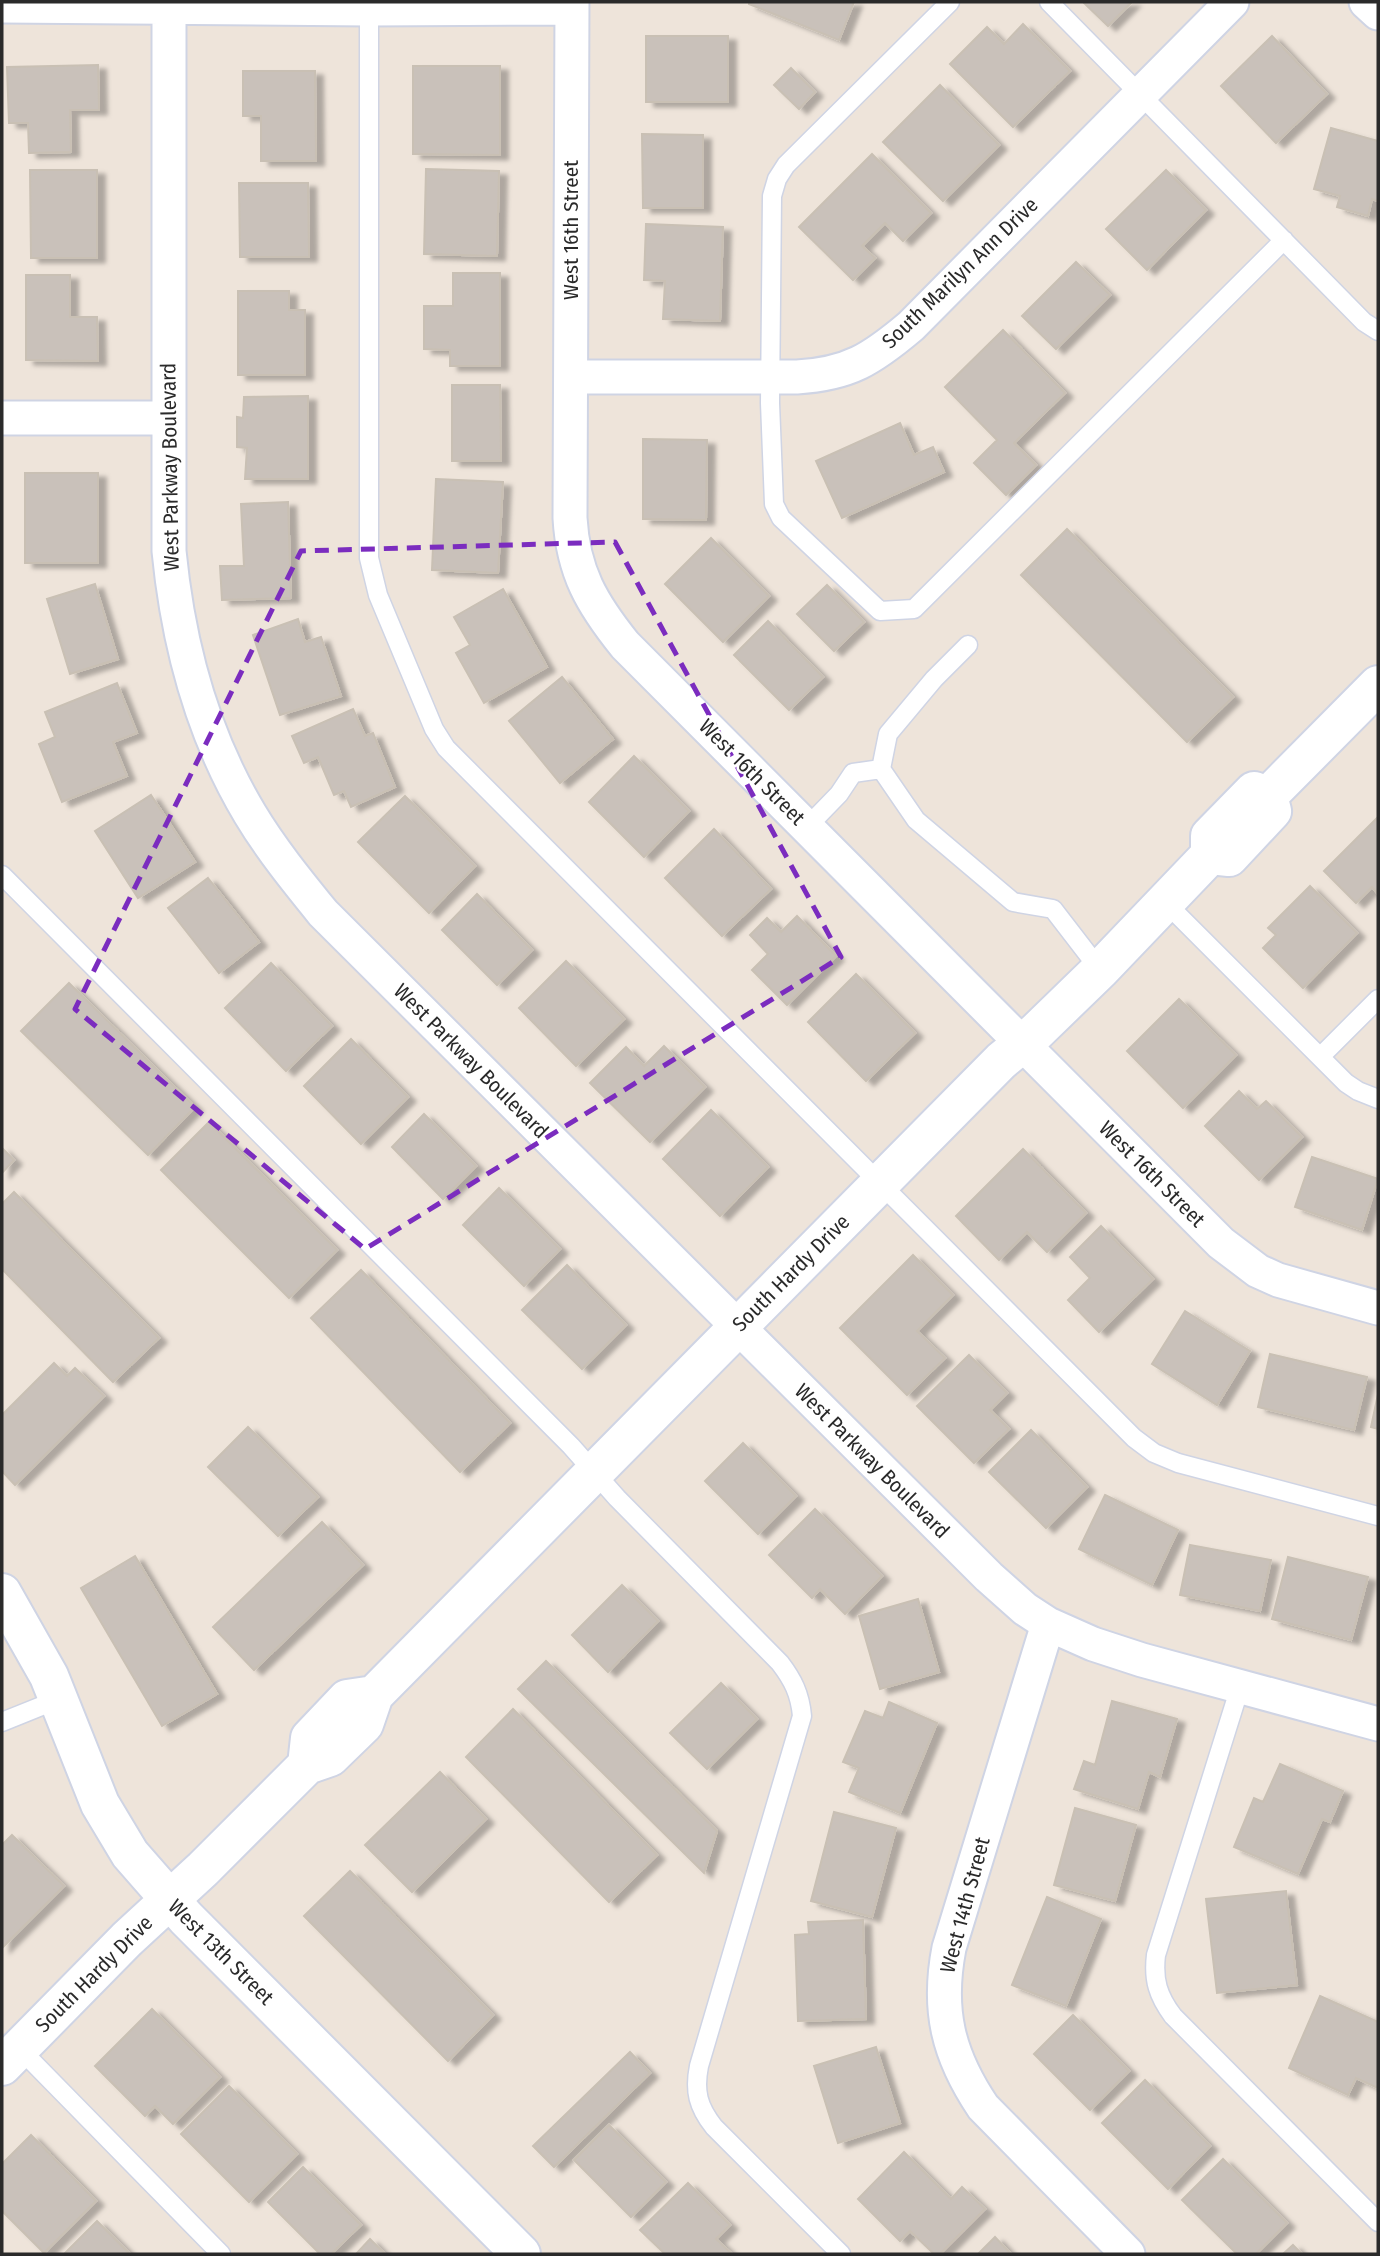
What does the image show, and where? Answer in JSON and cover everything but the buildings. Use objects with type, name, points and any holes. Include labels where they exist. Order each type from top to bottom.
[{"type":"street","name":"South Marilyn Ann Drive","points":[[571,377],[821,376],[846,370],[871,358],[892,342],[1232,2]]},
{"type":"street","points":[[1366,2],[1378,13]]},
{"type":"street","points":[[2,6],[169,8],[572,5]]},
{"type":"street","name":"West 16th Street","points":[[572,5],[571,542],[578,570],[590,598],[625,645],[1238,1258],[1278,1280],[1378,1308]]},
{"type":"street","name":"West Parkway Boulevard","points":[[169,8],[169,551],[179,626],[195,689],[213,739],[250,814],[272,847],[323,913],[1005,1593],[1048,1624],[1118,1653],[1378,1724]]},
{"type":"street","points":[[2,418],[169,418]]},
{"type":"street","name":"South Hardy Drive","points":[[10,2057],[127,1939],[203,1869],[307,1765],[330,1757],[364,1724],[374,1695],[1001,1061],[1100,970],[1210,855],[1229,857],[1272,811],[1268,796],[1378,685]]},
{"type":"street","name":"West 13th Street","points":[[2,1593],[44,1666],[89,1780],[113,1830],[130,1854],[169,1900],[521,2254]]},
{"type":"street","name":"West 14th Street","points":[[1048,1624],[949,1948],[944,1983],[946,2030],[966,2083],[983,2107],[1128,2254]]},
{"type":"lane","points":[[950,2],[786,165],[777,179],[772,196],[770,378],[774,504],[781,518],[880,611],[914,610],[1284,240]]},
{"type":"lane","points":[[1049,2],[1364,322],[1378,331]]},
{"type":"lane","points":[[369,5],[369,558],[378,595],[434,729],[446,748],[1134,1438],[1154,1453],[1178,1462],[1378,1516]]},
{"type":"lane","points":[[968,645],[934,679],[888,734],[881,769],[916,820],[1013,902],[1053,909],[1100,970]]},
{"type":"lane","points":[[807,827],[839,794],[853,773],[881,769]]},
{"type":"lane","points":[[2,875],[571,1446],[780,1663],[793,1681],[801,1699],[802,1716],[699,2066],[697,2098],[703,2114],[714,2127],[841,2254]]},
{"type":"lane","points":[[1164,901],[1346,1083],[1378,1099]]},
{"type":"lane","points":[[1320,1057],[1378,999]]},
{"type":"lane","points":[[1240,1686],[1156,1955],[1155,1986],[1173,2016],[1378,2222]]},
{"type":"lane","points":[[2,1722],[59,1699]]},
{"type":"lane","points":[[10,2057],[221,2254]]},
{"type":"highlighted area","points":[[615,542],[841,957],[365,1249],[75,1009],[301,551]]}]
